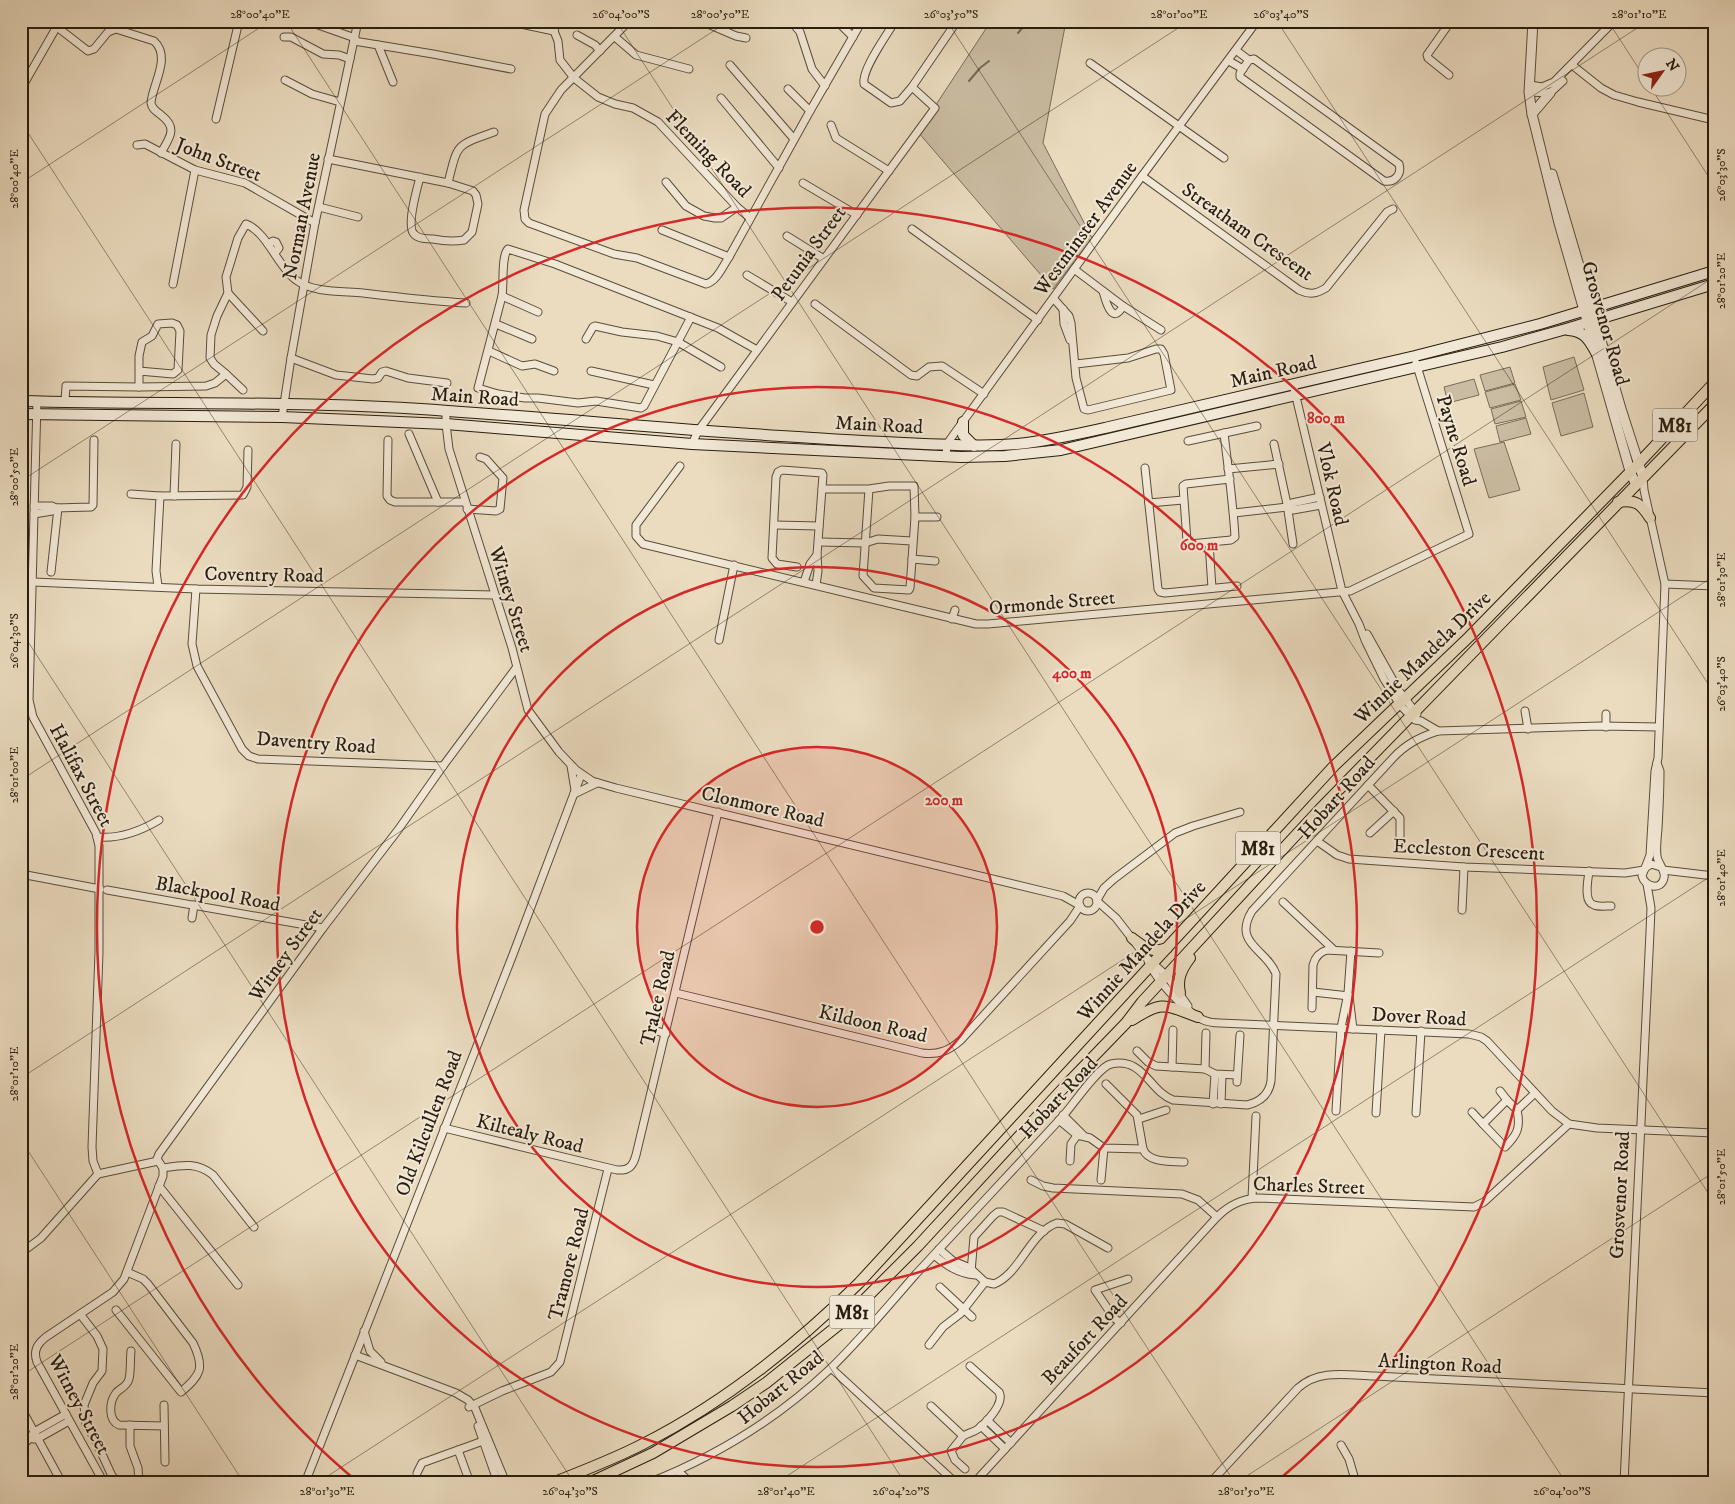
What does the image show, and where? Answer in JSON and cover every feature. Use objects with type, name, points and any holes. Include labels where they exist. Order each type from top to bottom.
[{"type":"main road","name":"Main Road","points":[[21,401],[283,404],[446,410],[698,431],[974,446],[1016,444],[1070,436],[1415,356],[1540,324],[1714,271]]},
{"type":"main road","name":"Main Road","points":[[21,414],[282,417],[446,424],[692,444],[946,456],[1005,456],[1061,450],[1418,368],[1566,329],[1714,284]]},
{"type":"main road","points":[[1566,329],[1578,331],[1586,336],[1597,354]]},
{"type":"main road","name":"Winnie Mandela Drive","points":[[552,1483],[628,1452],[688,1419],[757,1373],[809,1331],[860,1283],[1150,962],[1168,947],[1334,766],[1470,637],[1713,384]]},
{"type":"main road","name":"Winnie Mandela Drive","points":[[589,1483],[653,1453],[739,1401],[776,1375],[841,1323],[918,1246],[1126,1023],[1142,1002],[1320,809],[1618,502],[1641,484],[1714,405]]},
{"type":"main road","points":[[963,422],[963,435],[974,446]]},
{"type":"main road","points":[[1618,502],[1628,500],[1637,503],[1650,518]]},
{"type":"main road","points":[[1132,938],[1150,950],[1168,947]]},
{"type":"main road","points":[[1180,993],[1179,976],[1201,940]]},
{"type":"main road","points":[[1126,1023],[1150,1008],[1157,1006],[1170,1007],[1195,1014]]},
{"type":"street","points":[[216,119],[238,21]]},
{"type":"street","points":[[307,21],[355,40],[511,70]]},
{"type":"street","name":"Norman Avenue","points":[[282,417],[328,159],[358,21]]},
{"type":"street","points":[[506,21],[554,31],[556,21]]},
{"type":"street","points":[[629,21],[554,100],[545,114],[524,210],[527,222],[614,254],[636,258],[701,283],[711,283],[729,257],[862,21]]},
{"type":"street","points":[[701,21],[736,36],[746,38]]},
{"type":"street","points":[[791,21],[800,32],[812,69],[825,86]]},
{"type":"street","points":[[837,21],[853,37]]},
{"type":"street","points":[[895,21],[866,68],[863,80],[864,84],[890,103],[900,101],[912,87],[956,21]]},
{"type":"street","name":"Westminster Avenue","points":[[947,444],[1178,126],[1258,21]]},
{"type":"street","points":[[1449,75],[1427,56],[1451,21]]},
{"type":"street","points":[[1505,21],[1533,22]]},
{"type":"street","points":[[1532,114],[1614,21]]},
{"type":"street","name":"Grosvenor Road","points":[[1533,22],[1529,89],[1532,114],[1544,161],[1550,170],[1591,321],[1634,468]]},
{"type":"street","points":[[21,89],[58,24],[88,51],[94,49],[108,32],[116,28],[154,41],[161,52],[161,62],[158,82],[151,97],[151,106],[169,121],[171,127],[169,138],[161,153]]},
{"type":"street","name":"Fleming Road","points":[[554,31],[558,41],[560,60],[574,78],[598,97],[615,104],[634,108],[658,122],[737,207],[750,218]]},
{"type":"street","points":[[577,34],[595,45],[600,52]]},
{"type":"street","points":[[284,37],[291,37],[323,54],[340,55],[350,59]]},
{"type":"street","points":[[615,37],[636,55],[689,69]]},
{"type":"street","points":[[378,45],[393,82]]},
{"type":"street","points":[[1237,51],[1249,60],[1254,59],[1399,164],[1400,173],[1396,178],[1388,182],[1384,181],[1240,77],[1249,60]]},
{"type":"street","points":[[1229,61],[1243,70]]},
{"type":"street","points":[[1090,63],[1224,158]]},
{"type":"street","points":[[730,65],[794,139]]},
{"type":"street","points":[[1529,89],[1550,85],[1574,67]]},
{"type":"street","points":[[1574,67],[1601,88],[1614,95],[1714,120]]},
{"type":"street","points":[[285,80],[312,94],[340,102]]},
{"type":"street","name":"Petunia Street","points":[[692,444],[698,431],[935,107],[912,87]]},
{"type":"street","points":[[788,89],[810,111]]},
{"type":"street","points":[[1529,89],[1550,93]]},
{"type":"street","points":[[721,98],[779,168]]},
{"type":"street","points":[[831,125],[836,138],[889,171]]},
{"type":"street","points":[[448,183],[458,149],[463,144],[494,132]]},
{"type":"street","name":"John Street","points":[[137,145],[144,144],[195,170],[246,183],[316,224]]},
{"type":"street","points":[[328,159],[420,177],[448,183],[473,191],[478,204],[472,232],[464,240],[451,242],[419,238],[413,234],[410,229],[420,177]]},
{"type":"street","points":[[173,284],[195,170]]},
{"type":"street","name":"Streatham Crescent","points":[[1142,176],[1299,290],[1310,294],[1326,288],[1387,212],[1393,209]]},
{"type":"street","points":[[666,182],[686,206],[704,216],[721,218],[737,207]]},
{"type":"street","points":[[803,182],[856,215]]},
{"type":"street","points":[[319,207],[358,217]]},
{"type":"street","points":[[244,390],[212,361],[210,352],[213,329],[228,293],[226,277],[238,238],[247,224],[268,244],[286,271],[305,285],[398,298],[466,303]]},
{"type":"street","points":[[912,229],[1038,320]]},
{"type":"street","points":[[662,230],[729,257]]},
{"type":"street","points":[[786,236],[824,258]]},
{"type":"street","points":[[691,317],[644,406],[639,409],[596,401],[578,403],[498,394],[478,387],[496,324],[502,296],[506,252],[510,249],[555,264],[691,317],[718,328],[757,350]]},
{"type":"street","points":[[1074,269],[1123,306],[1161,330]]},
{"type":"street","points":[[747,275],[792,302]]},
{"type":"street","points":[[1103,291],[1107,307],[1113,313],[1123,306]]},
{"type":"street","points":[[228,293],[262,331]]},
{"type":"street","points":[[502,296],[538,312]]},
{"type":"street","points":[[1054,299],[1062,309],[1065,329],[1073,344],[1076,382],[1086,410],[1169,392],[1171,389],[1164,354],[1161,349],[1128,358],[1076,364]]},
{"type":"street","points":[[815,304],[912,374],[917,376],[929,367],[942,366],[984,394]]},
{"type":"street","name":"Grosvenor Road","points":[[1591,321],[1597,354],[1634,468],[1641,484],[1665,584],[1657,764],[1650,855],[1644,869]]},
{"type":"street","points":[[139,371],[173,374],[178,370],[180,331],[177,325],[172,323],[158,324],[152,336],[143,341],[139,356],[139,371],[139,387]]},
{"type":"street","points":[[496,324],[532,339]]},
{"type":"street","points":[[586,339],[592,327],[597,326],[622,332],[657,336],[678,342],[721,367]]},
{"type":"street","points":[[489,351],[522,366],[535,364],[554,371]]},
{"type":"street","name":"Payne Road","points":[[1415,356],[1469,534]]},
{"type":"street","points":[[291,358],[336,375],[372,379],[378,378],[382,372],[386,371],[408,378],[446,384]]},
{"type":"street","points":[[591,371],[654,385]]},
{"type":"street","points":[[65,401],[66,386],[206,386],[216,382],[226,374]]},
{"type":"street","name":"Vlok Road","points":[[1293,384],[1342,591],[1360,624],[1365,640],[1384,679],[1402,702]]},
{"type":"street","name":"Halifax Street","points":[[37,402],[30,705],[36,724],[97,837],[100,853],[103,890],[92,1131],[94,1161],[98,1174]]},
{"type":"street","name":"Witney Street","points":[[158,1161],[159,1154],[323,928],[398,830],[516,668],[449,449],[446,410]]},
{"type":"street","points":[[1188,441],[1257,426]]},
{"type":"street","points":[[1224,433],[1228,469],[1230,479],[1234,512],[1234,538],[1209,543],[1192,544],[1187,541],[1183,487],[1186,484],[1230,479]]},
{"type":"street","points":[[409,434],[438,502]]},
{"type":"street","points":[[34,510],[52,511],[57,508],[90,507],[93,505],[94,440]]},
{"type":"street","points":[[388,440],[388,496],[394,502],[438,502],[500,509],[503,478],[486,459],[480,457]]},
{"type":"street","points":[[174,496],[176,444]]},
{"type":"street","points":[[946,456],[947,444]]},
{"type":"street","points":[[1274,444],[1293,544]]},
{"type":"street","points":[[131,494],[160,496],[243,495],[247,487],[248,450]]},
{"type":"street","points":[[1228,469],[1279,464]]},
{"type":"street","name":"Ormonde Street","points":[[680,466],[636,525],[636,536],[643,544],[976,624],[1352,590],[1469,534]]},
{"type":"street","points":[[1145,468],[1156,586],[1159,590],[1166,593],[1237,586]]},
{"type":"street","points":[[797,567],[777,564],[773,561],[776,477],[778,472],[782,470],[822,473],[816,585]]},
{"type":"street","points":[[822,489],[869,489],[889,486],[914,486],[915,517],[910,589],[874,588],[863,576],[869,489]]},
{"type":"street","points":[[158,586],[156,572],[160,496]]},
{"type":"street","points":[[1149,503],[1183,500]]},
{"type":"street","points":[[1234,512],[1287,507],[1292,503],[1321,501]]},
{"type":"street","points":[[51,572],[57,508]]},
{"type":"street","points":[[915,517],[937,517]]},
{"type":"street","points":[[775,525],[819,526]]},
{"type":"street","points":[[819,542],[912,541]]},
{"type":"street","points":[[1209,543],[1212,588]]},
{"type":"street","points":[[804,582],[810,564],[817,555]]},
{"type":"street","points":[[912,559],[935,560]]},
{"type":"street","points":[[719,640],[734,565]]},
{"type":"street","name":"Coventry Road","points":[[32,582],[196,589],[495,595]]},
{"type":"street","points":[[1665,584],[1714,586]]},
{"type":"street","name":"Daventry Road","points":[[196,589],[192,644],[194,658],[220,711],[245,753],[258,758],[443,766]]},
{"type":"street","points":[[952,619],[955,610]]},
{"type":"street","name":"Clonmore Road","points":[[516,668],[531,715],[570,765],[581,775],[597,783],[1063,896],[1084,908],[1104,912],[1116,918]]},
{"type":"street","points":[[21,702],[30,705]]},
{"type":"street","points":[[1402,702],[1413,714],[1415,720],[1421,720],[1438,731]]},
{"type":"street","points":[[1525,711],[1528,729]]},
{"type":"street","points":[[1606,714],[1606,726]]},
{"type":"street","name":"Hobart Road","points":[[648,1483],[678,1471],[733,1443],[763,1425],[831,1368],[1061,1118],[1105,1066],[1118,1063],[1136,1067],[1170,1099],[1217,1104],[1253,1104],[1262,1098],[1268,1091],[1271,1081],[1276,974],[1270,963],[1248,940],[1246,926],[1252,911],[1407,745],[1438,731],[1606,726],[1659,727]]},
{"type":"street","name":"Grosvenor Road","points":[[1657,764],[1660,777],[1657,853],[1662,868]]},
{"type":"street","points":[[570,765],[574,792],[597,783]]},
{"type":"street","name":"Old Kilcullen Road","points":[[305,1483],[512,957],[532,890],[566,817],[581,775]]},
{"type":"street","points":[[1368,785],[1401,819],[1400,838]]},
{"type":"street","points":[[1370,833],[1394,811]]},
{"type":"street","name":"Tralee Road","points":[[608,1168],[626,1170],[635,1162],[718,812]]},
{"type":"street","points":[[1083,894],[1080,899],[1084,908],[1121,873],[1175,833],[1240,812]]},
{"type":"street","points":[[97,837],[110,838],[122,836],[144,829],[159,820]]},
{"type":"street","name":"Eccleston Crescent","points":[[1317,841],[1338,855],[1349,859],[1464,867],[1625,873],[1644,869]]},
{"type":"street","points":[[1693,874],[1671,878],[1657,886],[1652,886],[1645,882],[1644,869],[1651,864],[1693,874],[1714,876]]},
{"type":"street","points":[[1462,910],[1464,867]]},
{"type":"street","points":[[1662,868],[1664,877],[1662,882]]},
{"type":"street","points":[[1589,871],[1588,900],[1595,906],[1611,906]]},
{"type":"street","name":"Eccleston Crescent","points":[[1625,873],[1645,882]]},
{"type":"street","name":"Blackpool Road","points":[[21,874],[323,928]]},
{"type":"street","name":"Grosvenor Road","points":[[1645,882],[1651,908]]},
{"type":"street","name":"Grosvenor Road","points":[[1624,1483],[1651,908],[1655,890],[1662,882]]},
{"type":"street","name":"Clonmore Road","points":[[1063,896],[1083,894],[1095,898]]},
{"type":"street","points":[[1095,898],[1116,918],[1164,979],[1180,993],[1195,1014]]},
{"type":"street","points":[[1283,902],[1334,950]]},
{"type":"street","points":[[192,918],[194,905]]},
{"type":"street","name":"Kildoon Road","points":[[676,993],[915,1051],[937,1054],[950,1049],[961,1040],[1084,908]]},
{"type":"street","points":[[1312,1008],[1314,959],[1324,951],[1334,950],[1379,953]]},
{"type":"street","points":[[1336,1112],[1341,1028],[1348,995],[1351,951]]},
{"type":"street","name":"Dover Road","points":[[1164,979],[1178,1000],[1195,1014],[1206,1021],[1214,1023],[1421,1031],[1469,1034],[1481,1037],[1494,1047],[1559,1118],[1569,1124]]},
{"type":"street","points":[[1313,992],[1348,995]]},
{"type":"street","points":[[1348,995],[1353,1029]]},
{"type":"street","points":[[1172,1067],[1173,1030]]},
{"type":"street","points":[[1376,1114],[1381,1030]]},
{"type":"street","points":[[657,1031],[666,1034]]},
{"type":"street","points":[[1416,1114],[1421,1031]]},
{"type":"street","points":[[1205,1068],[1206,1033]]},
{"type":"street","points":[[1138,1051],[1152,1064],[1205,1068],[1219,1074],[1237,1078],[1240,1035]]},
{"type":"street","points":[[1217,1104],[1219,1074]]},
{"type":"street","points":[[1106,1084],[1134,1111],[1138,1119],[1143,1149],[1150,1158],[1184,1162]]},
{"type":"street","points":[[1472,1112],[1505,1147],[1513,1139],[1519,1127],[1517,1110],[1500,1091]]},
{"type":"street","points":[[1517,1110],[1536,1093]]},
{"type":"street","points":[[1482,1124],[1507,1100]]},
{"type":"street","points":[[1138,1119],[1166,1110]]},
{"type":"street","points":[[1252,1198],[1256,1116]]},
{"type":"street","points":[[1061,1118],[1081,1135],[1090,1138],[1104,1148],[1143,1149]]},
{"type":"street","points":[[1569,1124],[1597,1128],[1640,1129],[1712,1135]]},
{"type":"street","name":"Charles Street","points":[[1218,1217],[1236,1203],[1252,1198],[1474,1207],[1484,1202],[1569,1124]]},
{"type":"street","name":"Kiltealy Road","points":[[444,1128],[608,1168]]},
{"type":"street","points":[[1070,1160],[1071,1144],[1081,1135]]},
{"type":"street","points":[[1101,1180],[1104,1148]]},
{"type":"street","points":[[21,1253],[41,1238],[98,1174],[158,1161],[163,1168],[189,1164],[205,1169],[213,1175],[254,1227]]},
{"type":"street","name":"Witney Street","points":[[104,1483],[37,1362],[35,1350],[42,1340],[113,1292],[120,1285],[127,1272],[163,1176],[163,1168]]},
{"type":"street","name":"Tramore Road","points":[[471,1406],[502,1391],[546,1374],[557,1367],[562,1356],[608,1168]]},
{"type":"street","points":[[1031,1180],[1043,1186],[1053,1188],[1182,1194],[1198,1200],[1218,1217]]},
{"type":"street","points":[[159,1186],[238,1285]]},
{"type":"street","points":[[972,1273],[974,1236],[998,1212],[1008,1214],[1044,1231]]},
{"type":"street","name":"Beaufort Road","points":[[974,1483],[1218,1217]]},
{"type":"street","points":[[937,1252],[984,1282],[995,1284],[1016,1266],[1044,1231],[1053,1224],[1061,1222],[1108,1248]]},
{"type":"street","points":[[116,1310],[181,1392],[196,1379],[200,1367],[193,1343],[148,1284],[127,1272]]},
{"type":"street","points":[[1121,1323],[1114,1318],[1095,1290],[1128,1279]]},
{"type":"street","points":[[929,1345],[943,1326],[955,1319],[984,1282]]},
{"type":"street","points":[[940,1287],[972,1316]]},
{"type":"street","points":[[80,1314],[97,1336],[103,1350],[102,1371],[93,1383],[84,1404],[85,1419],[88,1429],[112,1476],[119,1483]]},
{"type":"street","points":[[364,1330],[370,1351],[384,1366]]},
{"type":"street","points":[[131,1351],[129,1381],[125,1387],[116,1393],[111,1410],[112,1418],[116,1423],[164,1426]]},
{"type":"street","points":[[355,1355],[448,1391],[471,1406],[506,1483]]},
{"type":"street","points":[[965,1469],[955,1460],[951,1452],[963,1436],[976,1430],[987,1420],[1000,1405],[1001,1396],[970,1366]]},
{"type":"street","points":[[831,1368],[956,1483]]},
{"type":"street","name":"Arlington Road","points":[[1210,1483],[1298,1388],[1308,1380],[1320,1376],[1374,1376],[1714,1393]]},
{"type":"street","points":[[164,1405],[165,1462]]},
{"type":"street","points":[[471,1406],[498,1483]]},
{"type":"street","points":[[931,1406],[963,1436]]},
{"type":"street","points":[[21,1408],[34,1436],[62,1483]]},
{"type":"street","points":[[21,1447],[66,1414]]},
{"type":"street","points":[[987,1420],[1011,1442]]},
{"type":"street","points":[[34,1436],[69,1421]]},
{"type":"street","points":[[130,1425],[130,1446],[138,1468],[139,1483]]},
{"type":"street","points":[[981,1426],[1005,1449]]},
{"type":"street","points":[[417,1473],[422,1463],[484,1441]]},
{"type":"street","points":[[1341,1445],[1349,1459],[1356,1483]]},
{"type":"street","points":[[458,1450],[469,1480]]},
{"type":"street","points":[[678,1471],[691,1483]]},
{"type":"shaded area","points":[[991,21],[1066,21],[1043,143],[1092,238],[1053,289],[918,132]]},
{"type":"shaded area","points":[[1574,357],[1584,390],[1551,400],[1543,367]]},
{"type":"shaded area","points":[[1510,367],[1515,383],[1485,391],[1480,375]]},
{"type":"shaded area","points":[[1474,379],[1479,395],[1448,403],[1444,387]]},
{"type":"shaded area","points":[[1515,384],[1521,400],[1490,408],[1485,392]]},
{"type":"shaded area","points":[[1584,393],[1593,427],[1561,436],[1552,403]]},
{"type":"shaded area","points":[[1521,401],[1526,417],[1495,424],[1491,409]]},
{"type":"shaded area","points":[[1526,418],[1531,434],[1500,442],[1496,426]]},
{"type":"shaded area","points":[[1504,442],[1520,490],[1489,498],[1474,449]]},
{"type":"waterway","points":[[1018,33],[1028,21]]},
{"type":"waterway","points":[[969,81],[989,61]]}]
